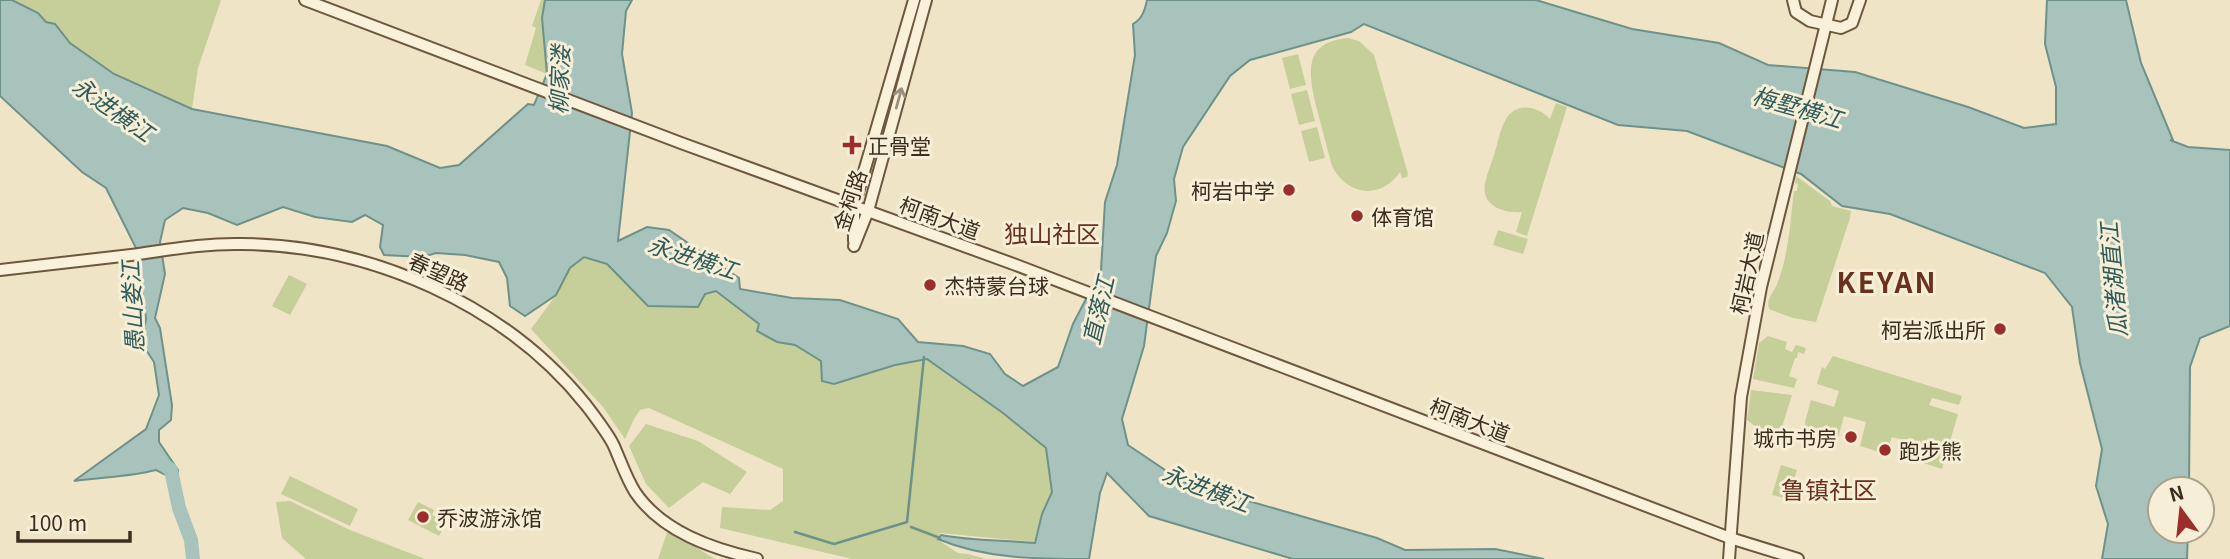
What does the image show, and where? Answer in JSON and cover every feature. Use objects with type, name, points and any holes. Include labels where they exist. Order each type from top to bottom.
[{"type":"main road","name":"柯南大道","points":[[305,0],[681,144],[1077,288],[1730,538],[1798,559]]},
{"type":"main road","name":"金柯路","points":[[914,0],[854,206],[854,246],[868,211],[926,0]]},
{"type":"main road","points":[[1793,0],[1796,12],[1810,21],[1841,28],[1852,23],[1860,0]]},
{"type":"main road","name":"柯岩大道","points":[[1729,559],[1741,397],[1762,287],[1832,0]]},
{"type":"main road","name":"春望路","points":[[0,270],[197,245],[242,244],[286,246],[332,254],[374,264],[421,281],[466,303],[509,333],[551,368],[585,404],[611,440],[634,491],[650,510],[701,543],[757,559]]},
{"type":"green space","points":[[12,0],[221,0],[198,68],[192,109],[114,74],[70,43],[55,24],[46,22],[38,13]]},
{"type":"green space","points":[[541,0],[545,0],[542,18],[547,74],[525,65],[536,28],[532,26]]},
{"type":"green space","points":[[1348,38],[1359,41],[1374,55],[1408,174],[1402,178],[1400,172],[1392,181],[1374,190],[1355,188],[1338,176],[1332,166],[1312,88],[1312,64],[1315,55],[1332,41]]},
{"type":"green space","points":[[1298,54],[1306,85],[1290,89],[1282,58]]},
{"type":"green space","points":[[1307,90],[1315,121],[1299,125],[1291,94]]},
{"type":"green space","points":[[1556,103],[1567,107],[1527,236],[1516,232],[1522,212],[1508,212],[1490,203],[1485,192],[1486,180],[1502,128],[1509,115],[1520,108],[1527,108],[1539,111],[1550,119]]},
{"type":"green space","points":[[1317,127],[1325,158],[1309,162],[1301,131]]},
{"type":"green space","points":[[1796,176],[1830,201],[1832,206],[1851,211],[1816,322],[1793,318],[1769,309],[1768,305],[1784,262],[1794,191],[1797,191],[1798,184],[1795,183]]},
{"type":"green space","points":[[1498,230],[1528,239],[1523,254],[1493,245]]},
{"type":"green space","points":[[584,257],[607,264],[649,306],[716,291],[759,324],[777,342],[795,345],[821,361],[834,384],[895,365],[927,359],[1003,413],[1046,448],[1052,492],[1034,542],[940,533],[937,539],[958,553],[986,559],[852,559],[720,528],[722,507],[770,510],[783,501],[783,469],[649,408],[640,410],[625,439],[603,407],[531,329],[556,295],[570,268]]},
{"type":"green space","points":[[289,275],[307,284],[290,315],[272,306]]},
{"type":"green space","points":[[1768,336],[1787,342],[1785,349],[1792,352],[1796,345],[1806,348],[1804,354],[1798,352],[1789,376],[1797,379],[1794,388],[1753,379],[1759,343]]},
{"type":"green space","points":[[1833,356],[1962,396],[1959,405],[1932,398],[1929,405],[1958,414],[1942,469],[1920,462],[1924,446],[1892,437],[1886,454],[1860,446],[1866,422],[1844,416],[1838,438],[1806,429],[1805,422],[1811,400],[1834,407],[1839,391],[1817,384],[1822,367],[1825,369]]},
{"type":"green space","points":[[1751,390],[1792,395],[1777,443],[1747,420]]},
{"type":"green space","points":[[646,424],[698,441],[747,472],[730,494],[703,482],[669,508],[646,484],[629,446]]},
{"type":"green space","points":[[1781,465],[1797,470],[1788,499],[1772,495]]},
{"type":"green space","points":[[290,476],[358,509],[350,526],[281,494]]},
{"type":"green space","points":[[290,501],[350,530],[425,559],[306,559],[282,538],[276,502]]},
{"type":"green space","name":"乔波游泳馆","points":[[418,502],[434,510],[432,515],[446,522],[439,536],[408,520]]},
{"type":"green space","points":[[668,530],[715,559],[658,559]]},
{"type":"water","points":[[0,0],[12,0],[38,13],[46,22],[55,24],[70,43],[114,74],[192,109],[387,146],[440,168],[459,165],[528,104],[534,105],[547,74],[542,18],[545,0],[632,0],[626,11],[622,54],[632,113],[618,241],[647,227],[669,230],[739,278],[740,289],[792,298],[840,300],[898,319],[918,342],[963,346],[990,354],[1005,374],[1023,386],[1058,367],[1073,324],[1101,270],[1105,202],[1117,165],[1135,55],[1133,24],[1143,14],[1147,0],[1536,0],[1632,29],[1719,43],[1768,65],[1855,72],[1968,107],[2024,128],[2056,124],[2056,87],[2045,44],[2047,0],[2126,0],[2141,63],[2173,140],[2170,140],[2188,147],[2230,150],[2230,326],[2200,338],[2190,367],[2189,475],[2146,475],[2146,545],[2188,545],[2187,559],[2102,559],[2108,524],[2096,486],[2102,449],[2080,363],[2072,307],[2045,273],[1890,214],[1842,206],[1801,174],[1687,131],[1618,125],[1364,24],[1351,32],[1250,60],[1230,76],[1183,147],[1174,179],[1176,201],[1167,233],[1156,256],[1144,346],[1122,419],[1128,445],[1183,482],[1377,538],[1405,550],[1495,549],[1544,559],[1293,559],[1149,516],[1107,473],[1100,493],[1089,559],[1012,556],[956,546],[938,539],[941,535],[1035,543],[1042,514],[1052,492],[1046,448],[1003,413],[927,359],[895,365],[834,384],[822,381],[821,361],[795,345],[777,342],[757,331],[759,324],[716,291],[705,294],[698,307],[648,306],[607,264],[584,257],[570,268],[556,295],[525,316],[510,306],[507,278],[499,262],[465,255],[436,253],[423,257],[384,255],[380,247],[383,225],[365,215],[352,222],[315,217],[283,207],[237,225],[208,213],[183,208],[165,220],[160,242],[165,274],[155,318],[160,328],[172,405],[171,420],[159,430],[159,442],[178,470],[178,477],[172,478],[156,470],[74,481],[146,429],[159,395],[154,362],[141,342],[146,319],[136,248],[106,188],[82,172],[0,96]]},
{"type":"waterway","points":[[795,532],[834,544],[907,522],[924,357]]},
{"type":"waterway","name":"愚山娄江","points":[[164,465],[171,470],[179,508],[191,540],[193,559]]},
{"type":"waterway","points":[[911,527],[940,538]]},
{"type":"place","name":"正骨堂","points":[[852,145]]},
{"type":"place","name":"柯岩中学","points":[[1289,190]]},
{"type":"place","name":"体育馆","points":[[1357,216]]},
{"type":"place","name":"杰特蒙台球","points":[[930,285]]},
{"type":"place","name":"柯岩派出所","points":[[2000,329]]},
{"type":"place","name":"城市书房","points":[[1851,437]]},
{"type":"place","name":"跑步熊","points":[[1885,450]]},
{"type":"place","name":"乔波游泳馆","points":[[423,517]]},
{"type":"district","name":"独山社区","points":[[1052,232]]},
{"type":"district","name":"KEYAN","points":[[1887,281]]},
{"type":"district","name":"鲁镇社区","points":[[1829,488]]},
{"type":"water label","name":"柳家溇","points":[[558,80]]},
{"type":"water label","name":"梅墅横江","points":[[1798,106]]},
{"type":"water label","name":"永进横江","points":[[114,108]]},
{"type":"water label","name":"永进横江","points":[[693,256]]},
{"type":"water label","name":"瓜渚湖直江","points":[[2112,280]]},
{"type":"water label","name":"直落江","points":[[1097,310]]},
{"type":"water label","name":"永进横江","points":[[1207,487]]}]
